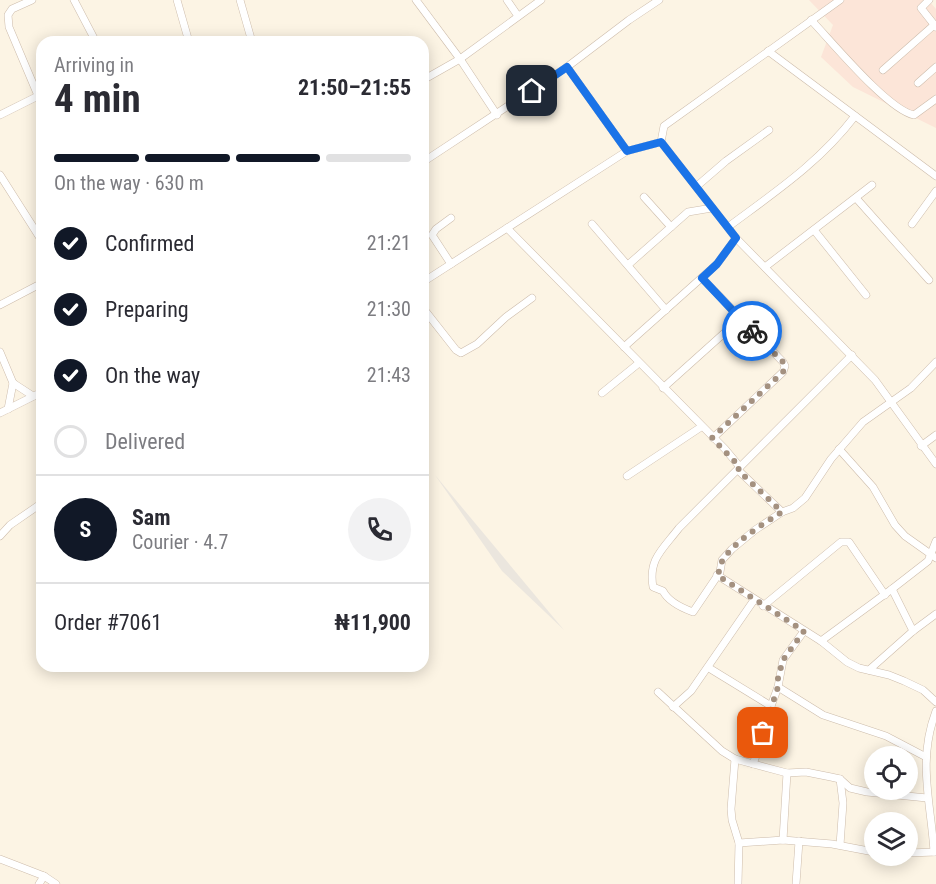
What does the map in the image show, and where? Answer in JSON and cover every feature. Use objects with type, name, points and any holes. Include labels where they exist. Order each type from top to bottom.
[{"type":"street","points":[[32,0],[12,9],[8,15],[9,27],[36,91]]},
{"type":"street","points":[[74,0],[93,36]]},
{"type":"street","points":[[177,0],[187,36]]},
{"type":"street","points":[[240,0],[250,36]]},
{"type":"street","points":[[416,0],[460,59],[497,115]]},
{"type":"street","points":[[507,0],[518,16]]},
{"type":"street","points":[[429,77],[460,59],[541,0]]},
{"type":"street","points":[[429,158],[567,67],[659,0]]},
{"type":"street","points":[[840,0],[664,126],[661,142],[736,238],[852,355],[892,402],[921,446],[936,464]]},
{"type":"street","points":[[883,70],[935,26],[921,8],[929,0],[936,5]]},
{"type":"street","points":[[811,20],[874,87],[906,114],[914,115],[936,99]]},
{"type":"street","points":[[768,51],[936,176]]},
{"type":"street","points":[[567,67],[627,151]]},
{"type":"street","points":[[918,83],[936,68]]},
{"type":"street","points":[[0,116],[36,97]]},
{"type":"street","points":[[728,227],[820,157],[855,117]]},
{"type":"street","points":[[697,186],[769,129]]},
{"type":"street","points":[[429,278],[627,151],[661,142]]},
{"type":"street","points":[[0,175],[36,232]]},
{"type":"street","points":[[765,267],[872,185]]},
{"type":"street","points":[[912,224],[936,191]]},
{"type":"street","points":[[644,197],[671,227]]},
{"type":"street","points":[[856,198],[929,280]]},
{"type":"street","points":[[629,264],[688,212],[712,208]]},
{"type":"street","points":[[451,218],[436,229],[432,235],[451,264]]},
{"type":"street","points":[[592,224],[629,264],[666,310]]},
{"type":"street","points":[[507,228],[782,512]]},
{"type":"street","points":[[814,230],[866,295]]},
{"type":"street","points":[[624,347],[717,264],[736,238]]},
{"type":"street","points":[[702,278],[785,366],[783,372],[712,438]]},
{"type":"street","points":[[0,305],[36,286]]},
{"type":"street","points":[[429,316],[456,351],[461,353],[477,344],[506,317],[532,298]]},
{"type":"street","points":[[663,388],[741,318]]},
{"type":"street","points":[[0,352],[14,383],[33,396]]},
{"type":"street","points":[[852,355],[679,528],[658,554],[651,573],[653,587],[663,591],[665,596],[672,601],[693,612],[720,572],[722,560],[732,549],[805,498],[839,449],[863,423],[911,388],[936,362]]},
{"type":"street","points":[[602,393],[639,363]]},
{"type":"street","points":[[8,409],[14,383]]},
{"type":"street","points":[[0,413],[36,395]]},
{"type":"street","points":[[627,476],[701,427]]},
{"type":"street","points":[[921,446],[936,435]]},
{"type":"street","points":[[839,449],[873,488],[895,525],[905,536],[934,556]]},
{"type":"street","points":[[0,536],[16,520],[36,507]]},
{"type":"street","points":[[763,606],[841,542],[846,541],[849,542],[885,595]]},
{"type":"street","points":[[821,641],[934,556],[936,541]]},
{"type":"street","points":[[717,575],[821,641],[847,662],[904,681],[923,690],[936,702]]},
{"type":"street","points":[[892,589],[913,631]]},
{"type":"street","points":[[673,707],[691,691],[709,668],[754,600]]},
{"type":"street","points":[[869,670],[936,614]]},
{"type":"street","points":[[753,764],[769,720],[783,660],[804,631]]},
{"type":"street","points":[[709,668],[771,706]]},
{"type":"street","points":[[778,687],[823,715],[886,736],[926,757]]},
{"type":"street","points":[[658,692],[722,751],[735,759],[787,773],[806,772],[840,779],[850,788],[867,792],[927,798]]},
{"type":"street","points":[[918,853],[935,852],[927,798],[926,757],[927,741],[936,711]]},
{"type":"street","points":[[735,759],[731,809],[739,843],[738,884]]},
{"type":"street","points":[[783,840],[787,773]]},
{"type":"street","points":[[840,779],[843,803],[840,845]]},
{"type":"street","points":[[739,843],[783,840],[840,845],[864,850]]},
{"type":"street","points":[[796,884],[799,842]]},
{"type":"street","points":[[0,859],[44,876],[56,884]]},
{"type":"street","points":[[39,884],[44,876]]},
{"type":"shaded area","points":[[809,0],[928,0],[936,9],[936,128],[853,87],[821,57],[833,25]]},
{"type":"shaded area","points":[[435,475],[564,630],[502,571]]},
{"type":"way so far","points":[[752,331],[783,362],[785,366],[783,372],[712,438],[740,467],[738,470],[782,512],[732,549],[722,560],[720,572],[717,575],[804,631],[783,660],[769,720],[763,733]]},
{"type":"route","points":[[532,91],[567,67],[627,151],[661,142],[736,238],[717,264],[702,278],[752,331]]}]
